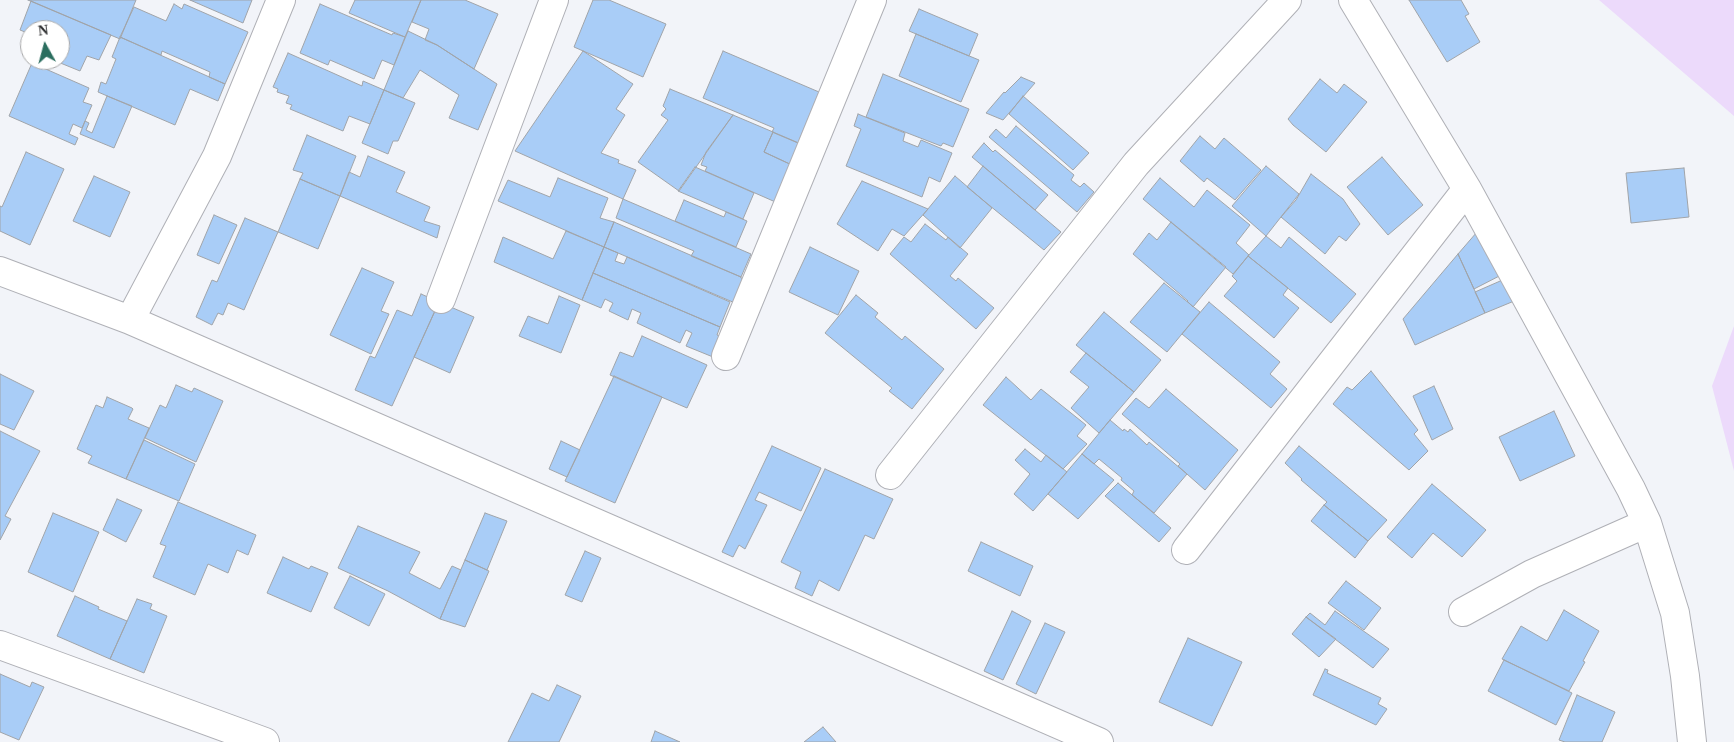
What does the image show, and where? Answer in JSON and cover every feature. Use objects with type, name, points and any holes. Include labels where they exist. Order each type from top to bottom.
[{"type":"street","points":[[130,320],[217,156],[281,0]]},
{"type":"street","points":[[441,299],[554,0]]},
{"type":"street","points":[[726,356],[872,0]]},
{"type":"street","points":[[890,475],[1136,164],[1287,0]]},
{"type":"street","points":[[1353,0],[1467,189],[1626,480],[1647,523],[1674,612],[1685,676],[1692,742]]},
{"type":"street","points":[[1186,550],[1467,189]]},
{"type":"street","points":[[0,271],[130,320],[1099,742]]},
{"type":"street","points":[[1463,612],[1532,574],[1647,523]]},
{"type":"street","points":[[0,645],[258,741]]},
{"type":"shaded area","points":[[1599,0],[1734,0],[1734,116]]},
{"type":"shaded area","points":[[1734,326],[1734,471],[1712,386]]},
{"type":"building","points":[[28,0],[136,0],[120,39]]},
{"type":"building","points":[[190,0],[252,0],[243,23]]},
{"type":"building","points":[[355,0],[421,0],[405,37],[349,13]]},
{"type":"building","points":[[421,0],[465,0],[498,14],[474,69],[437,45],[425,40],[429,29],[412,22]]},
{"type":"building","points":[[593,0],[609,0],[666,24],[643,77],[574,47]]},
{"type":"building","points":[[1409,0],[1461,0],[1469,14],[1465,16],[1480,42],[1447,62]]},
{"type":"building","points":[[31,1],[111,35],[99,60],[87,56],[80,71],[70,67],[70,20],[24,20]]},
{"type":"building","points":[[174,4],[182,9],[184,4],[248,32],[225,84],[209,77],[210,72],[162,51],[161,55],[120,37],[134,7],[166,21]]},
{"type":"building","points":[[320,4],[392,35],[393,33],[405,37],[394,65],[382,60],[374,79],[330,60],[328,65],[300,53]]},
{"type":"building","points":[[919,9],[978,34],[969,56],[909,31]]},
{"type":"building","points":[[408,31],[437,45],[497,84],[478,130],[449,118],[459,95],[420,70],[403,98],[384,90]]},
{"type":"building","points":[[916,34],[979,60],[961,102],[899,76]]},
{"type":"building","points":[[120,37],[225,84],[218,101],[190,89],[175,125],[98,92],[101,82],[106,84],[116,59],[112,57]]},
{"type":"building","points":[[583,51],[633,84],[616,109],[625,115],[601,153],[619,160],[618,163],[636,170],[623,199],[515,151]]},
{"type":"building","points":[[723,51],[819,92],[798,143],[772,132],[774,128],[703,98]]},
{"type":"building","points":[[288,53],[362,86],[363,81],[384,90],[370,124],[349,116],[343,131],[290,109],[292,105],[286,103],[289,96],[277,92],[278,89],[273,87]]},
{"type":"building","points":[[29,70],[48,70],[89,88],[83,102],[92,105],[82,128],[73,124],[69,134],[78,138],[75,145],[9,116]]},
{"type":"building","points":[[883,74],[969,109],[953,147],[943,143],[941,146],[866,117]]},
{"type":"building","points":[[1021,77],[1035,83],[1003,120],[986,113],[1004,92]]},
{"type":"building","points":[[1320,79],[1337,93],[1344,84],[1367,102],[1326,152],[1288,119]]},
{"type":"building","points":[[670,89],[733,115],[679,191],[638,162],[668,120],[661,115],[666,109],[663,106]]},
{"type":"building","points":[[384,90],[415,103],[398,141],[393,141],[388,154],[362,143]]},
{"type":"building","points":[[107,96],[132,106],[114,148],[80,134],[85,121],[89,123],[86,130],[92,133]]},
{"type":"building","points":[[1023,96],[1089,153],[1073,170],[1009,114]]},
{"type":"building","points":[[858,114],[905,133],[903,141],[918,147],[921,140],[952,153],[940,182],[929,177],[922,197],[846,166],[861,129],[854,126]]},
{"type":"building","points":[[733,115],[773,132],[764,152],[796,167],[780,204],[705,171],[707,167],[701,165],[706,152]]},
{"type":"building","points":[[1016,126],[1074,175],[1071,180],[1080,187],[1084,183],[1094,192],[1077,212],[989,137],[996,129],[1006,138]]},
{"type":"building","points":[[773,132],[801,144],[792,165],[764,152]]},
{"type":"building","points":[[307,135],[356,156],[340,196],[300,179],[303,173],[293,170]]},
{"type":"building","points":[[1200,136],[1215,149],[1224,138],[1261,170],[1235,200],[1207,178],[1204,182],[1180,161]]},
{"type":"building","points":[[984,143],[993,152],[995,150],[1048,195],[1035,210],[972,157]]},
{"type":"building","points":[[26,152],[64,169],[30,245],[0,231],[0,206],[2,207]]},
{"type":"building","points":[[368,156],[405,172],[396,192],[430,207],[424,221],[440,226],[437,238],[340,196],[349,172],[360,177]]},
{"type":"building","points":[[1382,157],[1423,205],[1388,235],[1347,187]]},
{"type":"building","points":[[983,166],[1061,232],[1044,250],[967,187]]},
{"type":"building","points":[[1266,166],[1299,194],[1266,236],[1232,206]]},
{"type":"building","points":[[695,167],[754,193],[743,219],[678,191]]},
{"type":"building","points":[[1684,168],[1689,217],[1631,223],[1626,173]]},
{"type":"building","points":[[1311,174],[1343,199],[1360,224],[1346,241],[1339,236],[1325,254],[1281,217],[1296,200]]},
{"type":"building","points":[[94,176],[130,192],[110,237],[73,221]]},
{"type":"building","points":[[955,176],[992,208],[960,248],[923,215]]},
{"type":"building","points":[[558,178],[608,198],[600,218],[614,222],[604,247],[498,201],[508,180],[550,197]]},
{"type":"building","points":[[1160,178],[1194,207],[1207,190],[1250,225],[1236,243],[1249,255],[1233,274],[1143,199]]},
{"type":"building","points":[[300,179],[340,196],[318,249],[278,232]]},
{"type":"building","points":[[862,181],[928,209],[904,236],[892,229],[878,251],[837,224]]},
{"type":"building","points":[[623,199],[751,254],[741,277],[691,256],[694,251],[616,218]]},
{"type":"building","points":[[684,200],[724,217],[726,212],[747,221],[736,247],[675,221]]},
{"type":"building","points":[[214,215],[237,225],[219,264],[197,255]]},
{"type":"building","points":[[245,218],[278,232],[244,310],[228,303],[223,315],[218,313],[212,325],[196,317],[212,280],[217,282]]},
{"type":"building","points":[[614,222],[741,277],[745,280],[735,303],[604,247]]},
{"type":"building","points":[[1171,222],[1226,267],[1193,307],[1133,254],[1149,233],[1157,240]]},
{"type":"building","points":[[925,224],[946,240],[948,237],[968,254],[950,276],[956,281],[958,278],[994,308],[976,329],[890,254],[904,237],[911,242]]},
{"type":"building","points":[[566,231],[604,247],[582,300],[494,262],[503,237],[553,259]]},
{"type":"building","points":[[1477,232],[1509,271],[1474,289],[1458,254]]},
{"type":"building","points":[[1266,236],[1281,248],[1289,237],[1356,294],[1331,323],[1248,256]]},
{"type":"building","points":[[604,247],[618,253],[615,261],[624,264],[627,257],[730,302],[720,327],[593,273]]},
{"type":"building","points":[[810,247],[859,271],[838,315],[789,292]]},
{"type":"building","points":[[1458,254],[1485,313],[1415,345],[1403,319]]},
{"type":"building","points":[[1248,256],[1288,288],[1283,295],[1299,308],[1274,338],[1224,296],[1237,281],[1232,276]]},
{"type":"building","points":[[362,268],[394,282],[381,311],[389,314],[371,354],[330,335]]},
{"type":"building","points":[[593,273],[720,327],[717,335],[722,337],[713,357],[686,346],[692,333],[686,330],[680,343],[637,323],[641,313],[632,309],[628,320],[609,311],[613,303],[605,299],[601,308],[582,300]]},
{"type":"building","points":[[1514,275],[1524,297],[1485,313],[1475,292]]},
{"type":"building","points":[[1164,283],[1200,312],[1167,352],[1130,322]]},
{"type":"building","points":[[421,294],[439,302],[392,406],[355,390],[370,356],[375,358],[397,310],[412,316]]},
{"type":"building","points":[[856,295],[878,313],[875,317],[902,340],[905,336],[944,369],[912,409],[889,391],[892,388],[825,333]]},
{"type":"building","points":[[559,296],[580,305],[561,353],[519,336],[528,316],[548,324]]},
{"type":"building","points":[[439,302],[474,317],[450,373],[414,357]]},
{"type":"building","points":[[1209,302],[1280,362],[1270,374],[1287,389],[1271,408],[1182,334]]},
{"type":"building","points":[[1104,312],[1161,360],[1134,392],[1076,345]]},
{"type":"building","points":[[642,336],[707,365],[687,408],[610,375],[620,352],[633,357]]},
{"type":"building","points":[[1086,353],[1134,392],[1099,433],[1071,408],[1089,387],[1070,372]]},
{"type":"building","points":[[1371,371],[1418,430],[1414,434],[1428,451],[1409,470],[1333,404],[1347,387],[1352,390]]},
{"type":"building","points":[[0,374],[34,391],[14,430],[0,424]]},
{"type":"building","points":[[614,376],[662,397],[615,503],[565,481]]},
{"type":"building","points":[[1006,377],[1031,400],[1041,389],[1086,425],[1077,436],[1087,444],[1063,469],[983,405]]},
{"type":"building","points":[[176,385],[192,392],[194,388],[223,401],[196,462],[145,438],[160,405],[166,408]]},
{"type":"building","points":[[1434,386],[1453,429],[1432,440],[1413,396]]},
{"type":"building","points":[[1166,389],[1238,450],[1205,490],[1178,466],[1180,464],[1122,414],[1136,398],[1149,408]]},
{"type":"building","points":[[107,397],[132,408],[128,419],[149,428],[126,479],[88,463],[92,456],[77,449],[96,405],[103,408]]},
{"type":"building","points":[[1554,411],[1575,456],[1520,481],[1499,437]]},
{"type":"building","points":[[1110,420],[1123,431],[1124,429],[1128,432],[1130,429],[1147,445],[1149,442],[1187,474],[1154,513],[1132,495],[1134,491],[1099,459],[1094,464],[1082,454]]},
{"type":"building","points":[[0,431],[40,451],[5,516],[11,519],[0,540]]},
{"type":"building","points":[[144,440],[195,464],[179,501],[126,479]]},
{"type":"building","points":[[561,441],[580,450],[567,477],[549,469]]},
{"type":"building","points":[[772,446],[821,468],[801,511],[759,492],[755,500],[767,505],[745,549],[739,545],[733,557],[722,552]]},
{"type":"building","points":[[1299,446],[1387,520],[1368,541],[1324,505],[1327,502],[1301,480],[1285,463]]},
{"type":"building","points":[[1025,449],[1041,462],[1046,455],[1067,472],[1033,511],[1014,494],[1030,474],[1015,460]]},
{"type":"building","points":[[1082,454],[1114,480],[1078,519],[1048,494]]},
{"type":"building","points":[[825,469],[893,499],[874,539],[865,535],[839,591],[819,580],[812,596],[795,588],[801,572],[781,562]]},
{"type":"building","points":[[1118,483],[1171,528],[1159,542],[1105,496]]},
{"type":"building","points":[[1432,484],[1486,530],[1462,557],[1433,533],[1412,558],[1387,537]]},
{"type":"building","points":[[117,499],[142,510],[126,542],[103,530]]},
{"type":"building","points":[[178,502],[256,535],[248,555],[237,550],[228,573],[208,564],[195,595],[153,577],[166,546],[160,544]]},
{"type":"building","points":[[1324,505],[1368,541],[1355,558],[1311,521]]},
{"type":"building","points":[[53,513],[99,532],[73,592],[28,572]]},
{"type":"building","points":[[485,513],[507,521],[487,570],[465,560]]},
{"type":"building","points":[[358,526],[420,552],[409,573],[440,589],[452,566],[461,570],[440,619],[388,591],[338,568]]},
{"type":"building","points":[[981,542],[1033,566],[1020,596],[968,571]]},
{"type":"building","points":[[585,551],[601,558],[582,602],[565,595]]},
{"type":"building","points":[[283,557],[309,569],[311,566],[328,573],[311,612],[267,593]]},
{"type":"building","points":[[465,560],[489,571],[465,627],[440,619]]},
{"type":"building","points":[[350,576],[385,594],[369,626],[334,608]]},
{"type":"building","points":[[1346,581],[1381,608],[1364,630],[1328,603]]},
{"type":"building","points":[[75,596],[99,607],[98,609],[127,621],[110,659],[57,636]]},
{"type":"building","points":[[137,599],[152,604],[150,609],[167,616],[144,673],[110,659]]},
{"type":"building","points":[[1564,610],[1599,631],[1569,691],[1502,659],[1521,626],[1547,641]]},
{"type":"building","points":[[1012,611],[1031,621],[1003,680],[984,671]]},
{"type":"building","points":[[1335,611],[1389,649],[1373,668],[1306,617],[1310,613],[1325,625]]},
{"type":"building","points":[[1306,617],[1336,639],[1319,657],[1292,634]]},
{"type":"building","points":[[1045,623],[1065,632],[1036,694],[1016,684]]},
{"type":"building","points":[[1188,638],[1242,662],[1212,726],[1159,702]]},
{"type":"building","points":[[1504,660],[1572,693],[1556,725],[1488,691]]},
{"type":"building","points":[[1325,669],[1328,670],[1327,673],[1381,698],[1378,704],[1387,709],[1376,725],[1313,695]]},
{"type":"building","points":[[0,674],[30,687],[32,682],[44,687],[19,740],[0,732]]},
{"type":"building","points":[[557,685],[581,696],[559,742],[508,742],[532,693],[549,701]]},
{"type":"building","points":[[1577,695],[1615,712],[1602,742],[1565,742],[1559,740]]},
{"type":"building","points":[[823,727],[836,742],[804,742]]},
{"type":"building","points":[[655,731],[680,742],[651,742]]}]
